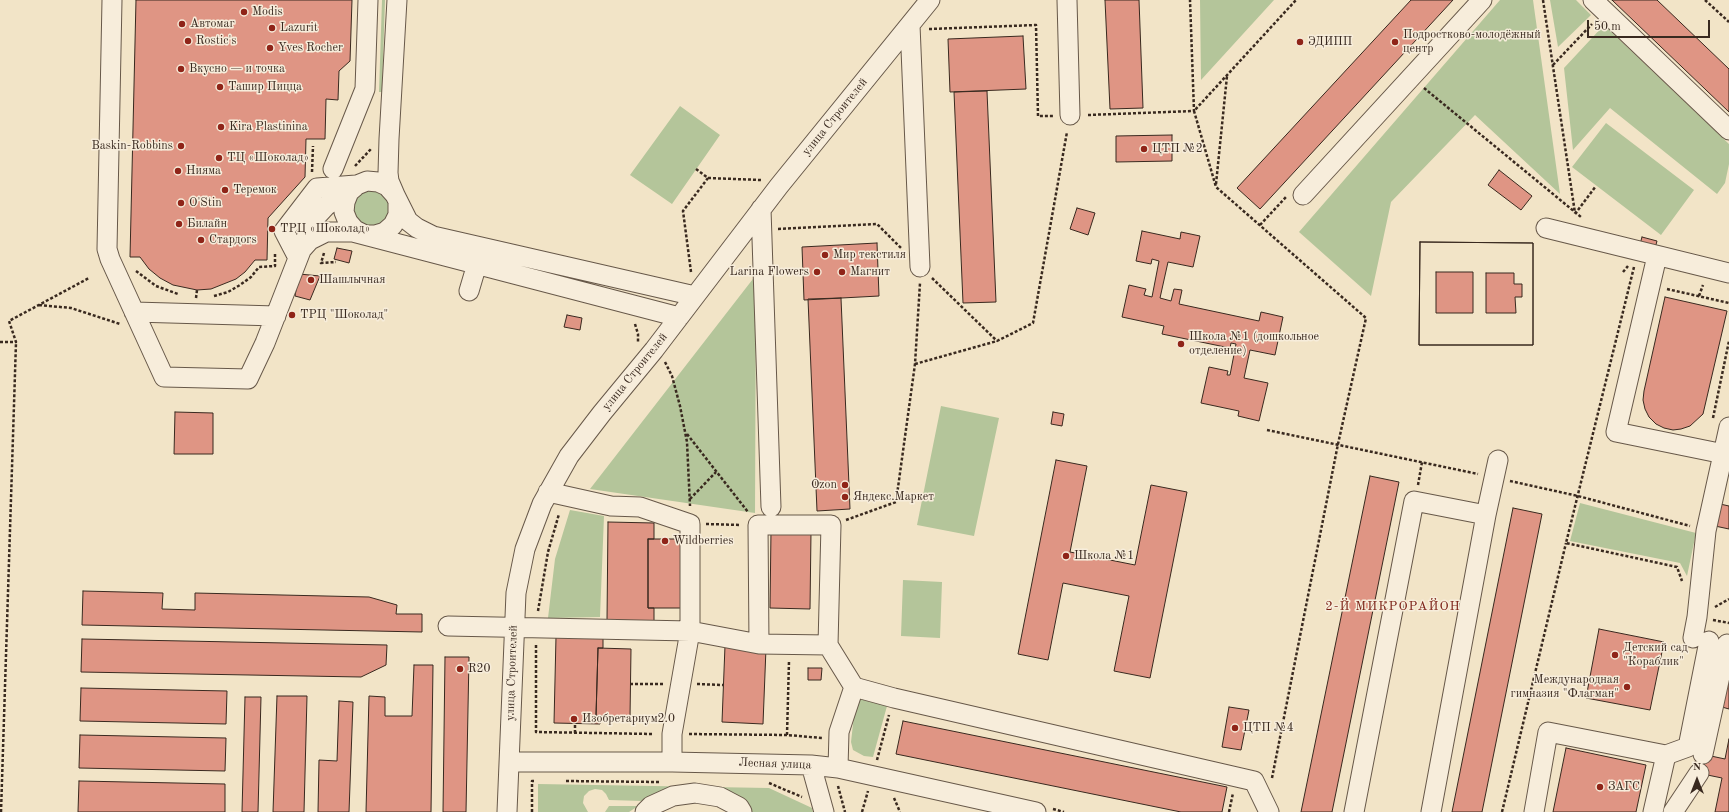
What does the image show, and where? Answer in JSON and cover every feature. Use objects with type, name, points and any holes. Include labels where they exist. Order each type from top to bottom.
[{"type":"street","points":[[112,0],[106,239],[110,259],[164,377],[248,379],[265,343],[313,220],[326,206],[357,185],[367,181],[378,182],[387,186],[408,221],[417,228],[434,236],[695,296]]},
{"type":"street","points":[[333,169],[365,90],[368,0]]},
{"type":"street","points":[[299,255],[310,240],[326,232],[344,231],[375,236],[385,232],[393,225],[398,215],[396,199],[389,181],[388,173],[397,0]]},
{"type":"street","name":"улица Строителей","points":[[507,812],[516,593],[525,549],[542,504],[556,494],[569,456],[679,317],[761,209],[916,27],[930,0]]},
{"type":"street","points":[[1067,0],[1070,115]]},
{"type":"street","points":[[1302,195],[1482,0]]},
{"type":"street","points":[[1599,6],[1729,130]]},
{"type":"street","points":[[916,27],[920,267]]},
{"type":"street","points":[[357,185],[349,192],[345,202],[344,212],[348,222],[354,230],[477,264],[596,301],[679,317]]},
{"type":"street","points":[[761,209],[772,507]]},
{"type":"street","points":[[1546,228],[1729,273]]},
{"type":"street","points":[[1657,256],[1616,432],[1724,454]]},
{"type":"street","points":[[469,291],[477,264]]},
{"type":"street","points":[[134,312],[276,316]]},
{"type":"street","points":[[1703,754],[1709,641],[1697,617],[1706,531],[1724,454],[1720,424]]},
{"type":"street","points":[[1431,812],[1486,515],[1496,469]]},
{"type":"street","points":[[556,494],[610,506],[640,507],[690,524],[690,631],[672,734],[672,762]]},
{"type":"street","points":[[1354,812],[1414,501],[1486,515]]},
{"type":"street","points":[[759,644],[758,525],[831,525],[828,645],[854,687],[894,698],[1254,781],[1268,810]]},
{"type":"street","points":[[448,626],[690,631],[759,644],[828,645]]},
{"type":"street","points":[[1534,812],[1548,732],[1666,755],[1688,747],[1709,641]]},
{"type":"street","points":[[838,768],[839,732],[854,687]]},
{"type":"street","points":[[1653,812],[1666,755]]},
{"type":"street","name":"Лесная улица","points":[[509,762],[672,762],[812,765],[838,768],[979,806],[1036,812]]},
{"type":"street","points":[[812,765],[824,812]]},
{"type":"street","points":[[1673,812],[1699,773]]},
{"type":"street","points":[[645,812],[651,806],[673,796],[695,794],[720,797],[739,808],[742,812]]},
{"type":"path","points":[[1190,0],[1194,112],[1216,187],[1366,318],[1338,444],[1268,810]]},
{"type":"path","points":[[916,27],[1036,25],[1038,116],[1194,112],[1296,0]]},
{"type":"path","points":[[1543,0],[1575,214]]},
{"type":"path","points":[[1705,0],[1729,22]]},
{"type":"path","points":[[1552,65],[1599,6]]},
{"type":"path","points":[[1216,187],[1227,75]]},
{"type":"path","points":[[1410,77],[1575,214]]},
{"type":"path","points":[[915,364],[997,341],[1033,323],[1070,115]]},
{"type":"path","points":[[312,173],[313,146]]},
{"type":"path","points":[[696,170],[708,178],[764,180]]},
{"type":"path","points":[[692,276],[683,211],[708,178]]},
{"type":"path","points":[[1575,214],[1596,186]]},
{"type":"path","points":[[762,230],[877,224],[997,341]]},
{"type":"path","points":[[207,297],[228,292],[250,277],[259,267],[274,266],[275,251]]},
{"type":"path","points":[[1502,812],[1638,251]]},
{"type":"path","points":[[321,263],[336,262]]},
{"type":"path","points":[[132,267],[156,286],[183,296]]},
{"type":"path","points":[[831,525],[896,502],[915,364],[920,267]]},
{"type":"path","points":[[1,812],[16,342],[9,321],[89,278]]},
{"type":"path","points":[[1665,288],[1729,302]]},
{"type":"path","points":[[196,290],[196,298]]},
{"type":"path","points":[[190,297],[202,297]]},
{"type":"path","points":[[39,305],[71,308],[143,332]]},
{"type":"path","points":[[1720,424],[1729,340]]},
{"type":"path","points":[[0,342],[16,342]]},
{"type":"path","points":[[659,365],[663,358],[672,376],[680,406],[685,433],[690,500],[690,524],[758,525]]},
{"type":"path","points":[[1267,430],[1422,462],[1496,469],[1578,496],[1706,531]]},
{"type":"path","points":[[685,433],[758,525]]},
{"type":"path","points":[[1414,501],[1422,462]]},
{"type":"path","points":[[690,500],[716,472]]},
{"type":"path","points":[[556,494],[536,628],[536,732],[787,735],[838,740]]},
{"type":"path","points":[[1566,543],[1677,567],[1683,582]]},
{"type":"path","points":[[787,735],[790,644]]},
{"type":"path","points":[[630,684],[723,685]]},
{"type":"path","points":[[870,761],[876,762],[894,698]]},
{"type":"path","points":[[575,724],[575,733]]},
{"type":"path","points":[[532,812],[532,781],[540,781]]},
{"type":"path","points":[[563,781],[664,782]]},
{"type":"path","points":[[764,783],[771,783],[807,799]]},
{"type":"path","points":[[862,812],[869,786]]},
{"type":"path","points":[[890,791],[900,812]]},
{"type":"path","points":[[840,794],[845,812]]},
{"type":"green space","points":[[382,0],[385,0],[382,92],[379,92]]},
{"type":"green space","points":[[1200,0],[1274,0],[1201,80]]},
{"type":"green space","points":[[1500,0],[1533,0],[1560,194],[1475,115],[1391,202],[1371,296],[1299,232]]},
{"type":"green space","points":[[1550,0],[1576,0],[1591,15],[1558,47]]},
{"type":"green space","points":[[1604,25],[1729,144],[1729,164],[1725,183],[1717,194],[1610,108],[1573,150],[1564,68]]},
{"type":"green space","points":[[680,106],[720,135],[672,204],[630,175]]},
{"type":"green space","points":[[1606,123],[1694,190],[1661,235],[1572,167]]},
{"type":"green space","points":[[371,189],[381,192],[387,198],[390,208],[387,218],[381,224],[371,227],[361,224],[355,218],[352,208],[355,198],[361,192]]},
{"type":"green space","points":[[756,275],[755,513],[590,489]]},
{"type":"green space","points":[[941,406],[999,418],[974,536],[917,525]]},
{"type":"green space","points":[[1580,503],[1696,533],[1687,576],[1680,563],[1570,541]]},
{"type":"green space","points":[[570,510],[604,516],[600,617],[548,618],[555,559]]},
{"type":"green space","points":[[903,580],[942,582],[940,638],[901,636]]},
{"type":"green space","points":[[856,698],[887,706],[873,757],[864,756],[853,750],[851,742]]},
{"type":"green space","points":[[538,784],[769,788],[812,808],[813,812],[752,812],[745,804],[609,800],[602,790],[595,789],[589,791],[584,796],[583,803],[588,812],[538,812]]},
{"type":"green space","points":[[609,806],[638,806],[629,812],[605,812]]},
{"type":"building","name":"ТЦ «Шоколад»","points":[[136,0],[352,0],[350,61],[339,71],[338,100],[326,99],[325,139],[306,139],[305,177],[268,218],[267,260],[255,260],[245,272],[236,279],[211,289],[197,290],[173,285],[160,278],[149,269],[140,257],[130,257]]},
{"type":"building","points":[[1105,0],[1139,0],[1143,108],[1110,109]]},
{"type":"building","points":[[1411,0],[1453,0],[1260,209],[1237,188]]},
{"type":"building","points":[[1612,0],[1657,0],[1729,69],[1729,112]]},
{"type":"building","points":[[1023,36],[1026,89],[950,92],[948,39]]},
{"type":"building","points":[[987,91],[996,302],[963,303],[954,92]]},
{"type":"building","name":"ЦТП №2","points":[[1172,135],[1172,161],[1116,162],[1116,136]]},
{"type":"building","points":[[1499,170],[1532,196],[1521,210],[1488,185]]},
{"type":"building","points":[[1077,208],[1095,213],[1088,235],[1070,229]]},
{"type":"building","points":[[1142,231],[1180,239],[1181,232],[1200,236],[1193,267],[1168,262],[1160,298],[1171,301],[1174,289],[1182,290],[1179,304],[1259,321],[1261,312],[1283,317],[1275,355],[1250,350],[1244,378],[1268,383],[1259,421],[1238,416],[1239,411],[1201,403],[1209,367],[1228,371],[1227,375],[1230,375],[1236,344],[1231,343],[1230,348],[1162,334],[1164,326],[1122,317],[1129,285],[1146,289],[1144,295],[1152,297],[1159,261],[1152,259],[1151,264],[1136,261]]},
{"type":"building","points":[[1642,237],[1657,241],[1654,252],[1639,248]]},
{"type":"building","points":[[1420,242],[1533,243],[1533,345],[1419,345]],"holes":[[[1436,272],[1473,272],[1473,313],[1436,313]],[[1486,273],[1514,273],[1514,284],[1522,284],[1522,297],[1515,297],[1516,313],[1486,313]]]},
{"type":"building","points":[[1420,242],[1533,243],[1533,345],[1419,345]]},
{"type":"building","points":[[877,243],[879,296],[804,300],[802,247]]},
{"type":"building","points":[[337,248],[352,251],[349,263],[334,259]]},
{"type":"building","points":[[299,274],[320,276],[310,300],[295,296]]},
{"type":"building","points":[[1665,297],[1727,311],[1703,414],[1690,426],[1673,430],[1656,424],[1649,417],[1643,400]]},
{"type":"building","points":[[841,298],[850,509],[817,511],[808,299]]},
{"type":"building","points":[[567,315],[582,318],[580,330],[564,327]]},
{"type":"building","points":[[175,412],[213,413],[213,454],[174,454]]},
{"type":"building","points":[[1053,412],[1064,414],[1062,426],[1051,424]]},
{"type":"building","points":[[1056,460],[1087,466],[1070,552],[1135,565],[1151,485],[1187,492],[1150,678],[1114,671],[1129,596],[1063,583],[1048,660],[1018,654]]},
{"type":"building","points":[[1370,476],[1399,482],[1332,812],[1301,812]]},
{"type":"building","points":[[1720,504],[1729,506],[1729,529],[1715,526]]},
{"type":"building","points":[[1513,508],[1542,514],[1482,812],[1452,812]]},
{"type":"building","points":[[608,522],[654,523],[654,539],[648,539],[648,608],[654,608],[654,621],[607,620]]},
{"type":"building","points":[[771,531],[811,532],[810,609],[770,608]]},
{"type":"building","points":[[648,539],[683,539],[682,608],[648,608]]},
{"type":"building","points":[[83,591],[163,593],[162,609],[195,610],[195,593],[369,597],[397,605],[396,614],[422,614],[422,632],[82,625]]},
{"type":"building","points":[[1599,629],[1664,642],[1650,710],[1586,698]]},
{"type":"building","points":[[556,637],[603,638],[603,648],[598,648],[596,716],[600,716],[600,724],[554,723]]},
{"type":"building","points":[[82,639],[387,645],[386,665],[361,677],[81,672]]},
{"type":"building","points":[[725,646],[766,648],[763,724],[722,722]]},
{"type":"building","points":[[598,648],[631,649],[630,717],[596,716]]},
{"type":"building","points":[[445,657],[469,657],[466,812],[443,812]]},
{"type":"building","points":[[414,665],[433,665],[431,812],[366,812],[369,696],[385,697],[385,716],[412,716]]},
{"type":"building","points":[[808,668],[822,668],[821,680],[808,680]]},
{"type":"building","points":[[1729,681],[1729,709],[1722,707]]},
{"type":"building","points":[[81,688],[227,691],[226,724],[80,721]]},
{"type":"building","points":[[277,696],[307,696],[304,812],[273,812]]},
{"type":"building","points":[[245,697],[261,697],[258,812],[242,812]]},
{"type":"building","points":[[339,701],[353,702],[349,812],[318,812],[319,760],[337,761]]},
{"type":"building","name":"ЦТП №4","points":[[1229,707],[1249,710],[1241,750],[1222,747]]},
{"type":"building","points":[[903,721],[1227,787],[1222,812],[1181,812],[896,754]]},
{"type":"building","points":[[80,735],[226,738],[225,771],[79,768]]},
{"type":"building","points":[[1729,739],[1729,812],[1715,812],[1722,778],[1693,772],[1697,753],[1725,759]]},
{"type":"building","name":"ЗАГС","points":[[1566,748],[1646,765],[1636,812],[1553,812]]},
{"type":"building","points":[[79,781],[225,784],[225,812],[78,812]]},
{"type":"place","name":"Modis","points":[[244,12]]},
{"type":"place","name":"Автомаг","points":[[182,24]]},
{"type":"place","name":"Lazurit","points":[[272,28]]},
{"type":"place","name":"Rostic's","points":[[188,41]]},
{"type":"place","name":"ЭДИПП","points":[[1300,42]]},
{"type":"place","name":"Подростково-молодёжный центр","points":[[1395,42]]},
{"type":"place","name":"Yves Rocher","points":[[270,48]]},
{"type":"place","name":"Вкусно — и точка","points":[[181,69]]},
{"type":"place","name":"Ташир Пицца","points":[[220,87]]},
{"type":"place","name":"Kira Plastinina","points":[[221,127]]},
{"type":"place","name":"Baskin-Robbins","points":[[181,146]]},
{"type":"place","name":"ЦТП №2","points":[[1144,149]]},
{"type":"place","name":"ТЦ «Шоколад»","points":[[219,158]]},
{"type":"place","name":"Нияма","points":[[178,171]]},
{"type":"place","name":"Теремок","points":[[225,190]]},
{"type":"place","name":"O'Stin","points":[[181,203]]},
{"type":"place","name":"Билайн","points":[[179,224]]},
{"type":"place","name":"ТРЦ «Шоколад»","points":[[272,229]]},
{"type":"place","name":"Стардогs","points":[[201,240]]},
{"type":"place","name":"Мир текстиля","points":[[825,255]]},
{"type":"place","name":"Larina Flowers","points":[[817,272]]},
{"type":"place","name":"Магнит","points":[[842,272]]},
{"type":"place","name":"Шашлычная","points":[[311,280]]},
{"type":"place","name":"ТРЦ \"Шоколад\"","points":[[292,315]]},
{"type":"place","name":"Школа №1 (дошкольное отделение)","points":[[1181,344]]},
{"type":"place","name":"Ozon","points":[[845,485]]},
{"type":"place","name":"Яндекс.Маркет","points":[[845,497]]},
{"type":"place","name":"Wildberries","points":[[665,541]]},
{"type":"place","name":"Школа №1","points":[[1066,556]]},
{"type":"place","name":"Детский сад \"Кораблик\"","points":[[1615,655]]},
{"type":"place","name":"R20","points":[[460,669]]},
{"type":"place","name":"Международная гимназия \"Флагман\"","points":[[1627,687]]},
{"type":"place","name":"Изобретариум2.0","points":[[574,719]]},
{"type":"place","name":"ЦТП №4","points":[[1235,728]]},
{"type":"place","name":"ЗАГС","points":[[1600,787]]},
{"type":"district","name":"2-Й МИКРОРАЙОН","points":[[1393,607]]}]
